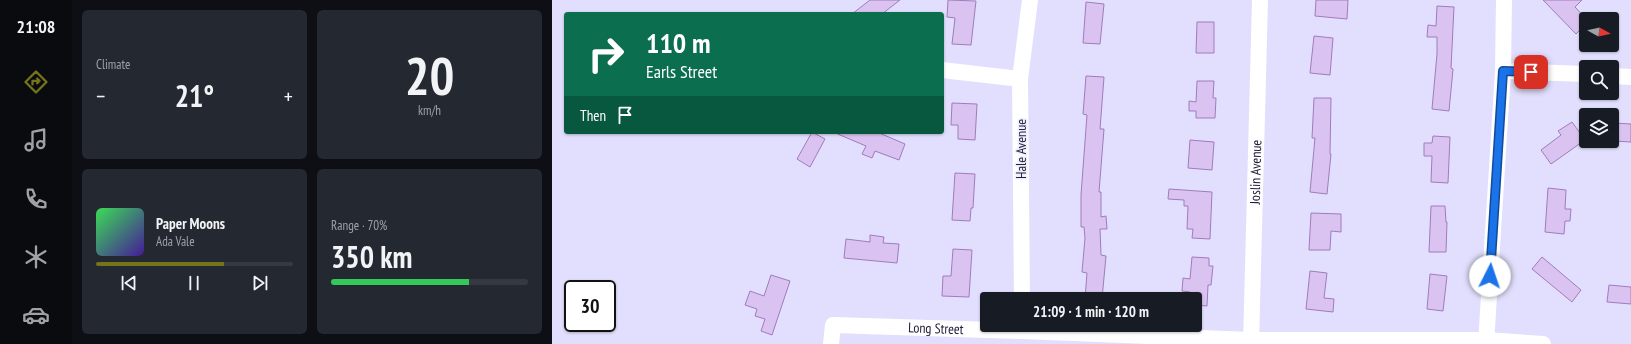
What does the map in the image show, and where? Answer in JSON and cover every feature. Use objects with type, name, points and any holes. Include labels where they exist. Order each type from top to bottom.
[{"type":"street","name":"Hale Avenue","points":[[1022,292],[1020,79],[1030,0]]},
{"type":"street","name":"Joslin Avenue","points":[[1251,342],[1260,0]]},
{"type":"street","points":[[1486,342],[1503,71],[1504,0]]},
{"type":"street","points":[[944,70],[1020,79]]},
{"type":"street","points":[[1503,71],[1579,74]]},
{"type":"street","points":[[1619,76],[1631,76]]},
{"type":"street","name":"Long Street","points":[[831,344],[833,325],[1251,342],[1486,342],[1543,344]]},
{"type":"building","points":[[870,0],[900,0],[885,12],[855,12]]},
{"type":"building","points":[[948,0],[976,1],[971,45],[952,44],[955,18],[947,17]]},
{"type":"building","points":[[1316,0],[1348,0],[1347,19],[1315,16]]},
{"type":"building","points":[[1543,0],[1582,0],[1575,7],[1580,12],[1579,31],[1576,34]]},
{"type":"building","points":[[1086,2],[1104,4],[1100,44],[1083,43]]},
{"type":"building","points":[[1437,6],[1454,7],[1451,68],[1453,69],[1449,111],[1432,109],[1437,37],[1427,37],[1428,25],[1436,26]]},
{"type":"building","points":[[1197,22],[1214,22],[1214,53],[1196,53]]},
{"type":"building","points":[[1314,36],[1333,38],[1330,75],[1310,73]]},
{"type":"building","points":[[1086,76],[1104,77],[1100,129],[1104,129],[1099,192],[1101,192],[1101,217],[1106,216],[1107,229],[1100,229],[1101,255],[1106,256],[1103,292],[1086,292],[1087,273],[1082,272],[1085,238],[1084,227],[1081,227],[1081,195],[1087,115],[1083,114]]},
{"type":"building","points":[[1197,81],[1214,81],[1213,98],[1216,98],[1215,118],[1196,118],[1196,111],[1189,111],[1189,101],[1196,102]]},
{"type":"building","points":[[1314,98],[1331,98],[1331,154],[1327,194],[1310,192],[1315,138],[1312,138]]},
{"type":"building","points":[[952,103],[977,104],[975,140],[958,139],[958,125],[951,125]]},
{"type":"building","points":[[1572,122],[1579,132],[1579,144],[1551,164],[1541,150],[1561,135],[1558,131]]},
{"type":"building","points":[[1619,123],[1631,124],[1631,142],[1619,141]]},
{"type":"building","points":[[811,134],[816,134],[825,139],[810,167],[797,159]]},
{"type":"building","points":[[838,134],[882,134],[905,144],[899,160],[875,151],[872,158],[862,154],[866,146]]},
{"type":"building","points":[[1433,136],[1450,137],[1448,183],[1431,182],[1432,156],[1424,156],[1424,143],[1432,143]]},
{"type":"building","points":[[1190,140],[1214,142],[1212,170],[1188,168]]},
{"type":"building","points":[[955,173],[975,174],[973,208],[971,208],[970,221],[952,220]]},
{"type":"building","points":[[1548,188],[1566,190],[1565,209],[1571,209],[1570,221],[1565,221],[1564,234],[1545,232]]},
{"type":"building","points":[[1169,189],[1212,192],[1210,239],[1192,238],[1193,229],[1187,229],[1188,206],[1184,206],[1184,200],[1168,199]]},
{"type":"building","points":[[1431,206],[1445,206],[1447,222],[1446,252],[1429,252]]},
{"type":"building","points":[[1311,213],[1341,214],[1341,232],[1331,231],[1330,250],[1309,250]]},
{"type":"building","points":[[870,235],[884,237],[883,243],[899,244],[897,263],[844,258],[846,239],[870,242]]},
{"type":"building","points":[[953,249],[972,250],[969,297],[942,296],[943,276],[951,276]]},
{"type":"building","points":[[1192,257],[1209,258],[1209,266],[1213,266],[1211,285],[1208,285],[1207,306],[1202,306],[1202,292],[1182,291],[1183,278],[1190,279]]},
{"type":"building","points":[[1542,257],[1581,290],[1572,302],[1532,269]]},
{"type":"building","points":[[1310,271],[1327,273],[1324,298],[1334,299],[1333,312],[1306,309]]},
{"type":"building","points":[[1430,274],[1447,276],[1443,311],[1427,309]]},
{"type":"building","points":[[771,275],[790,281],[772,335],[761,331],[765,319],[755,316],[757,309],[745,305],[750,291],[764,296]]},
{"type":"building","points":[[1609,285],[1631,287],[1631,304],[1607,302]]},
{"type":"route","points":[[1490,276],[1503,71],[1531,72]]}]
